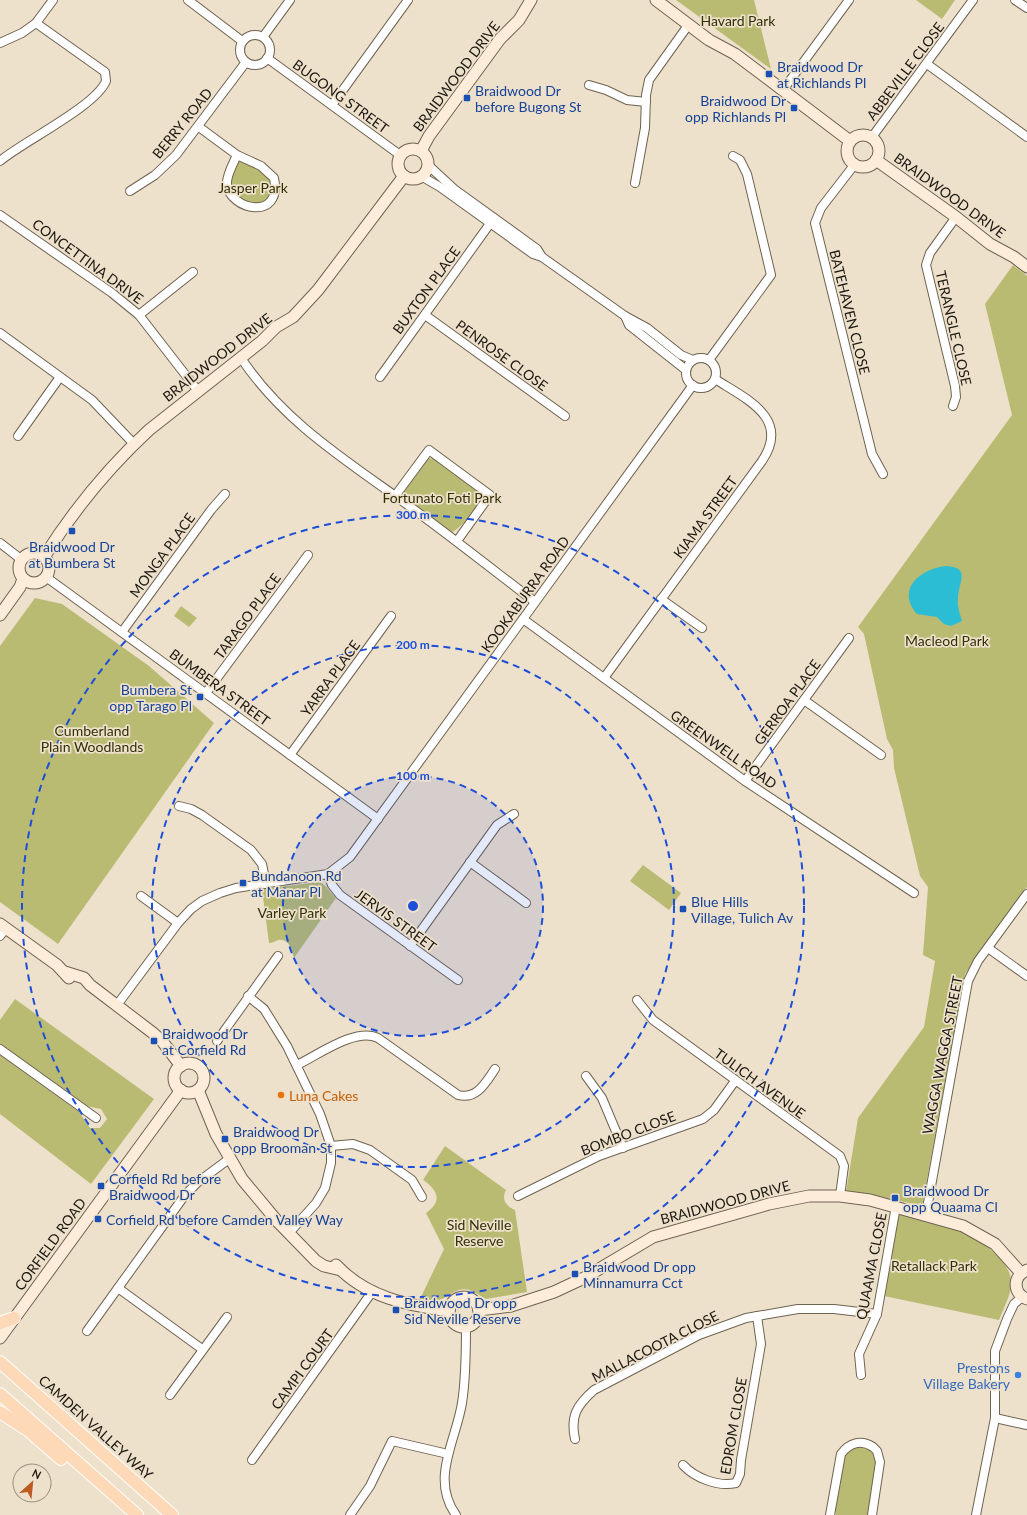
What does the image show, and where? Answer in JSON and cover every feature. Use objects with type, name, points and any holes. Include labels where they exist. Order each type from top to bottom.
[{"type":"main road","points":[[0,1323],[14,1318]]},
{"type":"main road","name":"CAMDEN VALLEY WAY","points":[[0,1362],[172,1515]]},
{"type":"main road","points":[[0,1394],[137,1515]]},
{"type":"main road","points":[[0,1412],[29,1431],[74,1470],[103,1485]]},
{"type":"street","points":[[0,43],[22,33],[36,23],[53,0]]},
{"type":"street","points":[[188,0],[242,41]]},
{"type":"street","points":[[263,37],[290,0]]},
{"type":"street","points":[[332,105],[408,0]]},
{"type":"street","name":"BRAIDWOOD DRIVE","points":[[421,151],[429,136],[500,39],[519,20],[531,0]]},
{"type":"street","points":[[656,0],[718,46],[735,54],[850,141]]},
{"type":"street","points":[[783,90],[849,0]]},
{"type":"street","name":"ABBEVILLE CLOSE","points":[[872,138],[973,0]]},
{"type":"street","points":[[1015,0],[1027,8]]},
{"type":"street","points":[[0,161],[80,108],[100,91],[106,81],[105,72],[36,23]]},
{"type":"street","points":[[635,183],[645,128],[649,80],[689,24]]},
{"type":"street","points":[[251,35],[263,37],[270,47],[267,58],[262,63],[254,65],[246,62],[240,54],[242,41],[251,35]]},
{"type":"street","name":"BUGONG STREET","points":[[267,58],[400,155]]},
{"type":"street","name":"BERRY ROAD","points":[[130,190],[155,176],[165,166],[199,127],[246,62]]},
{"type":"street","points":[[927,64],[1027,137]]},
{"type":"street","points":[[589,86],[606,90],[627,100],[646,102]]},
{"type":"street","points":[[199,127],[237,155],[261,166],[274,178],[275,190],[273,196],[265,206],[251,208],[229,193],[226,182],[237,155]]},
{"type":"street","points":[[868,135],[878,145],[879,150],[876,160],[868,166],[855,164],[848,156],[847,151],[850,141],[858,136],[868,135]]},
{"type":"street","points":[[428,165],[427,169],[420,176],[412,179],[404,176],[398,168],[398,159],[403,152],[412,148],[421,151],[426,157],[428,165],[454,189],[533,254],[542,257],[625,316],[647,328],[682,355],[693,360]]},
{"type":"street","points":[[709,360],[771,274],[747,174],[740,160],[733,156]]},
{"type":"street","name":"BRAIDWOOD DRIVE","points":[[876,160],[956,217],[990,244],[1014,256],[1027,267]]},
{"type":"street","name":"BATEHAVEN CLOSE","points":[[855,164],[821,208],[815,223],[872,454],[883,474]]},
{"type":"street","name":"BRAIDWOOD DRIVE","points":[[44,557],[92,491],[134,444],[149,430],[262,341],[276,326],[294,317],[318,290],[404,176]]},
{"type":"street","points":[[420,176],[440,187],[492,221]]},
{"type":"street","name":"CONCETTINA DRIVE","points":[[0,215],[112,293],[139,315],[198,391]]},
{"type":"street","name":"TERANGLE CLOSE","points":[[953,406],[956,397],[955,386],[926,265],[930,253],[956,217]]},
{"type":"street","name":"BUXTON PLACE","points":[[380,377],[492,221]]},
{"type":"street","points":[[139,315],[193,272]]},
{"type":"street","name":"PENROSE CLOSE","points":[[425,315],[565,416]]},
{"type":"street","points":[[625,316],[630,325],[686,370],[689,381],[693,385],[698,388],[708,387],[715,379],[716,368],[709,360],[698,358],[693,360],[686,370]]},
{"type":"street","points":[[0,333],[92,400],[134,444]]},
{"type":"street","points":[[241,358],[264,389],[309,434],[457,542],[535,602]]},
{"type":"street","points":[[18,436],[60,376]]},
{"type":"street","name":"KIAMA STREET","points":[[604,678],[762,461],[771,442],[771,427],[765,414],[729,387],[715,379]]},
{"type":"street","name":"KOOKABURRA ROAD","points":[[328,874],[350,857],[693,385]]},
{"type":"street","points":[[395,496],[429,450],[490,495],[457,542]]},
{"type":"street","name":"MONGA PLACE","points":[[122,632],[211,510],[225,494]]},
{"type":"street","points":[[0,543],[22,560]]},
{"type":"street","points":[[34,553],[44,557],[48,564],[46,577],[35,584],[23,579],[19,570],[22,560],[34,553]]},
{"type":"street","name":"TARAGO PLACE","points":[[206,693],[308,555]]},
{"type":"street","name":"BUMBERA STREET","points":[[46,577],[378,819]]},
{"type":"street","points":[[0,615],[20,587],[23,579]]},
{"type":"street","points":[[661,599],[702,628]]},
{"type":"street","name":"YARRA PLACE","points":[[290,755],[391,616]]},
{"type":"street","name":"GREENWELL ROAD","points":[[522,619],[745,781],[914,893]]},
{"type":"street","name":"GERROA PLACE","points":[[745,781],[849,638]]},
{"type":"street","points":[[804,700],[881,756]]},
{"type":"street","points":[[179,806],[192,809],[202,815],[250,850],[262,864],[266,884]]},
{"type":"street","points":[[410,946],[497,825],[514,814]]},
{"type":"street","points":[[470,862],[526,903]]},
{"type":"street","points":[[117,1005],[178,923],[191,909],[214,895],[236,888],[328,874]]},
{"type":"street","name":"JERVIS STREET","points":[[328,874],[332,885],[340,895],[458,980]]},
{"type":"street","name":"WAGGA WAGGA STREET","points":[[926,1214],[968,981],[974,966],[1027,894]]},
{"type":"street","points":[[141,896],[178,923]]},
{"type":"street","points":[[2,929],[65,972],[69,978],[86,986],[90,986],[117,1005],[162,1041],[181,1066]]},
{"type":"street","points":[[988,948],[1027,976]]},
{"type":"street","points":[[217,1040],[278,956]]},
{"type":"street","points":[[248,996],[264,1009],[297,1065],[320,1114],[331,1146],[331,1167],[325,1188],[316,1203],[289,1233]]},
{"type":"street","name":"TULICH AVENUE","points":[[637,1000],[653,1020],[840,1156],[844,1166],[840,1196]]},
{"type":"street","points":[[297,1065],[352,1037],[363,1034],[378,1038],[458,1095],[467,1096],[475,1094],[495,1068]]},
{"type":"street","points":[[0,1049],[96,1118]]},
{"type":"street","points":[[191,1063],[200,1068],[204,1077],[204,1082],[198,1090],[189,1093],[181,1090],[175,1082],[175,1073],[181,1066],[191,1063]]},
{"type":"street","points":[[586,1076],[602,1098],[623,1148]]},
{"type":"street","name":"BOMBO CLOSE","points":[[518,1196],[586,1162],[707,1116],[714,1110],[735,1081]]},
{"type":"street","name":"CORFIELD ROAD","points":[[0,1338],[181,1090]]},
{"type":"street","points":[[198,1090],[216,1134],[229,1159],[257,1198],[316,1261],[324,1266],[341,1270],[372,1292],[406,1305],[449,1311]]},
{"type":"street","points":[[331,1146],[353,1144],[370,1150],[412,1180],[422,1197]]},
{"type":"street","points":[[87,1331],[185,1195],[198,1182],[229,1159]]},
{"type":"street","name":"BRAIDWOOD DRIVE","points":[[479,1310],[511,1306],[554,1292],[584,1278],[653,1237],[769,1204],[808,1196],[863,1198],[926,1214],[964,1226],[987,1238],[1024,1272]]},
{"type":"street","name":"QUAAMA CLOSE","points":[[860,1375],[859,1354],[877,1314],[896,1206]]},
{"type":"street","points":[[976,1515],[995,1418],[996,1395],[994,1357],[997,1344],[1014,1304],[1024,1298],[1016,1284],[1024,1272]]},
{"type":"street","points":[[118,1288],[202,1349]]},
{"type":"street","name":"CAMPI COURT","points":[[252,1460],[372,1292]]},
{"type":"street","points":[[462,1296],[472,1299],[479,1310],[476,1320],[466,1326],[456,1324],[452,1321],[449,1311],[453,1301],[462,1296]]},
{"type":"street","name":"MALLACOOTA CLOSE","points":[[575,1439],[572,1424],[574,1416],[585,1399],[594,1390],[708,1331],[779,1311],[806,1309],[877,1314]]},
{"type":"street","name":"EDROM CLOSE","points":[[683,1465],[694,1475],[705,1479],[729,1484],[736,1483],[739,1480],[743,1444],[761,1344],[757,1316]]},
{"type":"street","points":[[170,1395],[202,1349],[227,1317]]},
{"type":"street","points":[[456,1515],[446,1498],[444,1486],[445,1467],[462,1403],[466,1370],[466,1326]]},
{"type":"street","points":[[995,1418],[1027,1425]]},
{"type":"street","points":[[350,1515],[370,1486],[392,1441],[448,1454]]},
{"type":"street","points":[[830,1515],[841,1454],[852,1444],[861,1442],[873,1447],[880,1460],[872,1515]]},
{"type":"green space","name":"Havard Park","points":[[676,0],[754,0],[771,69]]},
{"type":"green space","points":[[916,0],[955,0],[942,19]]},
{"type":"green space","name":"Jasper Park","points":[[239,160],[256,168],[266,175],[272,186],[273,192],[266,203],[249,205],[232,192],[230,181]]},
{"type":"green space","name":"Macleod Park","points":[[1013,265],[1027,276],[1027,887],[965,974],[922,1206],[864,1193],[846,1192],[858,1118],[924,1027],[935,961],[923,955],[928,887],[920,876],[894,768],[893,750],[887,739],[864,634],[858,627],[1012,415],[985,304]]},
{"type":"green space","name":"Fortunato Foti Park","points":[[428,458],[436,459],[481,494],[480,499],[469,517],[458,528],[449,533],[402,497],[401,493]]},
{"type":"green space","name":"Cumberland Plain Woodlands","points":[[35,598],[62,604],[149,666],[214,723],[58,944],[0,902],[0,646]]},
{"type":"green space","points":[[181,606],[197,618],[189,627],[174,616]]},
{"type":"green space","points":[[643,865],[681,893],[669,910],[630,881]]},
{"type":"green space","name":"Varley Park","points":[[319,882],[322,883],[336,898],[294,958],[291,948],[285,941],[278,940],[269,943],[262,889]]},
{"type":"green space","points":[[15,999],[154,1099],[91,1184],[0,1114],[0,1055],[79,1112],[90,1128],[100,1128],[107,1119],[101,1109],[86,1106],[0,1044],[0,1020]]},
{"type":"green space","name":"Sid Neville Reserve","points":[[445,1146],[506,1190],[504,1200],[509,1207],[515,1210],[527,1292],[486,1299],[472,1291],[463,1289],[439,1300],[432,1301],[420,1299],[444,1249],[426,1213],[435,1204],[435,1192],[423,1180]]},
{"type":"green space","name":"Retallack Park","points":[[898,1213],[965,1233],[989,1248],[1000,1258],[1009,1272],[1011,1288],[999,1320],[884,1296]]},
{"type":"green space","points":[[858,1445],[868,1448],[876,1458],[868,1515],[836,1515],[839,1475],[843,1460],[845,1455],[851,1449]]},
{"type":"water","points":[[946,566],[954,567],[959,570],[962,577],[958,602],[962,621],[951,626],[944,624],[937,617],[917,614],[911,605],[909,596],[910,589],[920,576],[928,571]]},
{"type":"place","name":"Braidwood Dr at Richlands Pl","points":[[769,74]]},
{"type":"place","name":"Braidwood Dr before Bugong St","points":[[467,98]]},
{"type":"place","name":"Braidwood Dr opp Richlands Pl","points":[[794,108]]},
{"type":"place","name":"Braidwood Dr at Bumbera St","points":[[72,531]]},
{"type":"place","name":"Bumbera St opp Tarago Pl","points":[[200,697]]},
{"type":"place","name":"Bundanoon Rd at Manar Pl","points":[[243,883]]},
{"type":"place","name":"Blue Hills Village, Tulich Av","points":[[683,909]]},
{"type":"place","name":"Braidwood Dr at Corfield Rd","points":[[154,1041]]},
{"type":"place","name":"Luna Cakes","points":[[281,1095]]},
{"type":"place","name":"Braidwood Dr opp Brooman St","points":[[225,1139]]},
{"type":"place","name":"Corfield Rd before Braidwood Dr","points":[[101,1186]]},
{"type":"place","name":"Braidwood Dr opp Quaama Cl","points":[[895,1198]]},
{"type":"place","name":"Corfield Rd before Camden Valley Way","points":[[98,1219]]},
{"type":"place","name":"Braidwood Dr opp Minnamurra Cct","points":[[575,1274]]},
{"type":"place","name":"Braidwood Dr opp Sid Neville Reserve","points":[[396,1310]]},
{"type":"place","name":"Prestons Village Bakery","points":[[1018,1375]]}]
